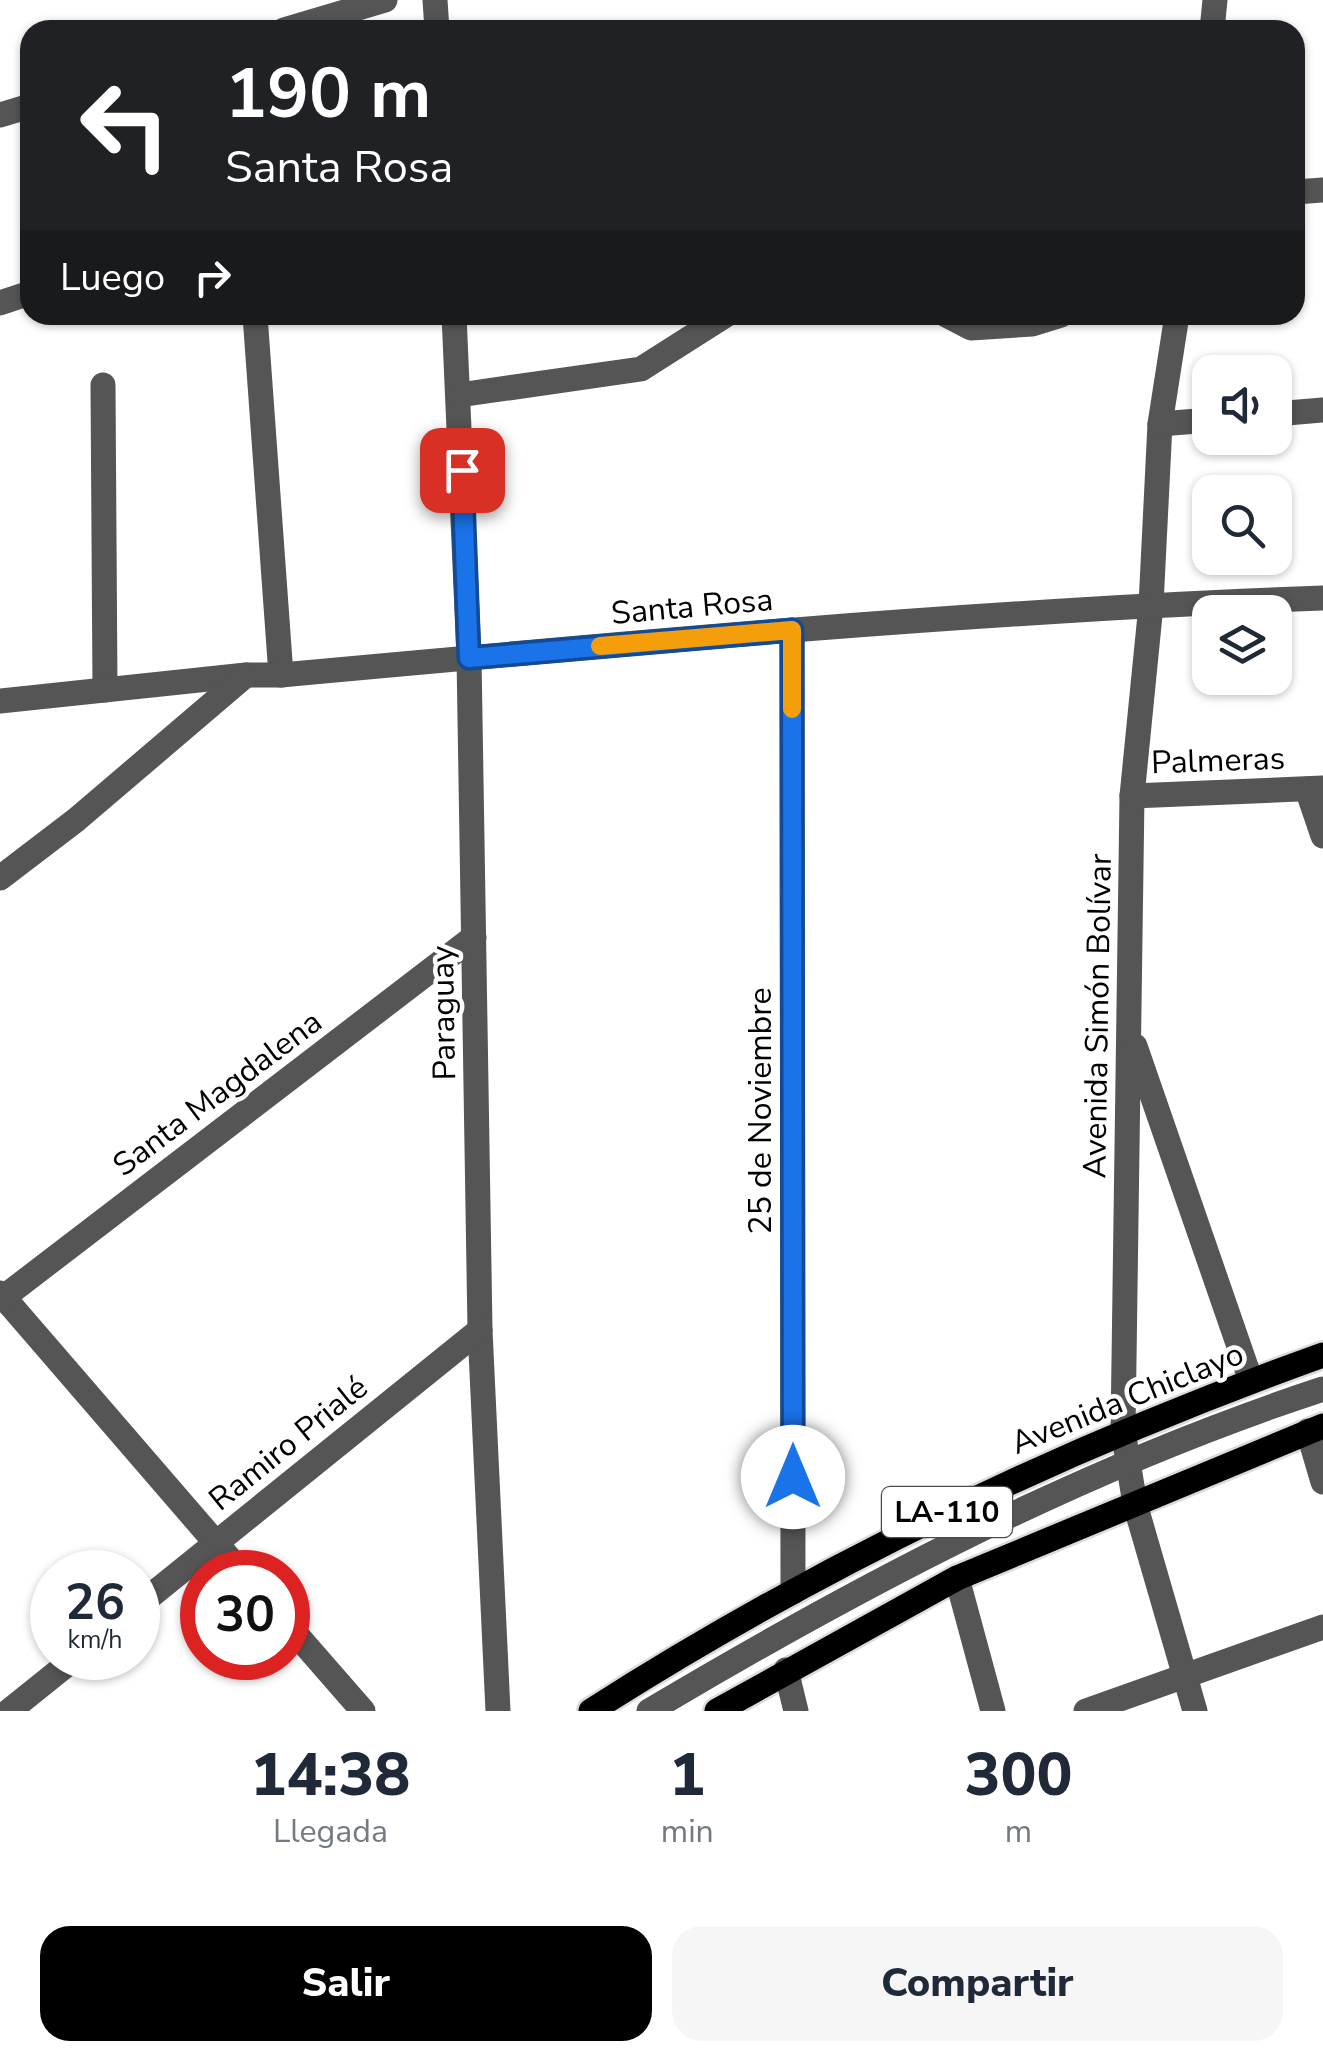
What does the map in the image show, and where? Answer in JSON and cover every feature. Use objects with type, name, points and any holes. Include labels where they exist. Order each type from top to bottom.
[{"type":"main road","name":"Avenida Chiclayo","points":[[591,1711],[660,1666],[969,1501],[1123,1432],[1323,1355]]},
{"type":"main road","name":"LA-110","points":[[717,1711],[957,1578],[1316,1429]]},
{"type":"street","points":[[318,20],[385,0]]},
{"type":"street","points":[[257,325],[281,675]]},
{"type":"street","name":"Paraguay","points":[[455,325],[469,658],[480,1330],[498,1711]]},
{"type":"street","points":[[458,394],[641,369],[710,325]]},
{"type":"street","points":[[965,325],[1017,325]]},
{"type":"street","name":"Avenida Simón Bolívar","points":[[1175,325],[1160,424],[1151,604],[1132,796],[1123,1432],[1135,1504],[1194,1711]]},
{"type":"street","points":[[103,385],[105,690]]},
{"type":"street","points":[[1292,413],[1323,410]]},
{"type":"street","points":[[1160,424],[1192,421]]},
{"type":"street","name":"Santa Rosa","points":[[0,701],[246,675],[792,630],[1151,604],[1323,598]]},
{"type":"street","name":"25 de Noviembre","points":[[792,630],[794,1592]]},
{"type":"street","points":[[0,878],[76,820],[246,675]]},
{"type":"street","name":"Palmeras","points":[[1132,796],[1315,788],[1323,836]]},
{"type":"street","name":"Santa Magdalena","points":[[1,1297],[474,937]]},
{"type":"street","points":[[1129,1028],[1250,1381]]},
{"type":"street","points":[[1,1297],[221,1550]]},
{"type":"street","name":"Ramiro Prialé","points":[[160,1588],[480,1330]]},
{"type":"street","name":"Avenida Chiclayo","points":[[649,1711],[788,1629],[946,1544],[1128,1461],[1323,1388]]},
{"type":"street","points":[[1316,1429],[1323,1482]]},
{"type":"street","points":[[957,1578],[993,1711]]},
{"type":"street","points":[[1086,1711],[1323,1627]]},
{"type":"street","points":[[310,1650],[363,1711]]},
{"type":"street","points":[[786,1670],[796,1711]]},
{"type":"street","points":[[9,1711],[47,1680]]},
{"type":"slow traffic","points":[[600,646],[792,630],[792,709]]},
{"type":"route","points":[[462,470],[469,658],[792,630],[793,1477]]}]
